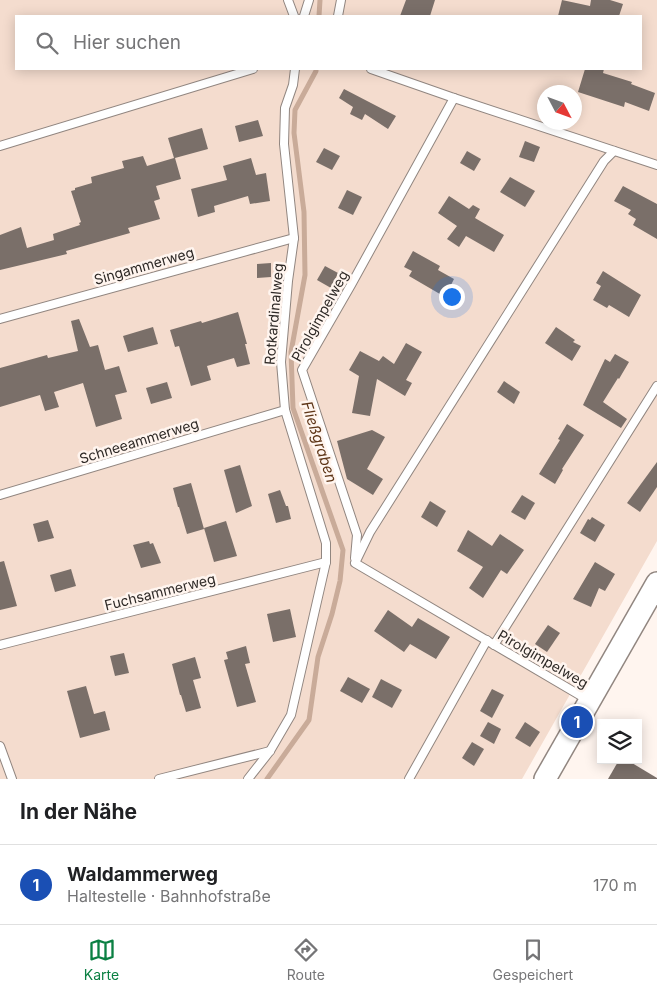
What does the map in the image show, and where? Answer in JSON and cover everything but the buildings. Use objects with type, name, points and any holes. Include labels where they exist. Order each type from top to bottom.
[{"type":"main road","points":[[545,779],[657,584]]},
{"type":"lane","points":[[288,0],[294,15]]},
{"type":"lane","points":[[304,15],[308,0]]},
{"type":"lane","points":[[338,15],[341,0]]},
{"type":"lane","points":[[0,146],[251,70]]},
{"type":"lane","name":"Rotkardinalweg","points":[[248,779],[270,751],[291,715],[326,562],[326,543],[285,410],[281,362],[294,238],[284,144],[285,108],[293,85],[295,70]]},
{"type":"lane","points":[[374,70],[657,166]]},
{"type":"lane","name":"Pirolgimpelweg","points":[[454,98],[302,370],[357,535],[355,563],[590,700]]},
{"type":"lane","points":[[355,563],[370,532],[604,161],[614,151]]},
{"type":"lane","name":"Singammerweg","points":[[0,319],[294,238]]},
{"type":"lane","points":[[494,645],[657,386]]},
{"type":"lane","name":"Schneeammerweg","points":[[0,495],[285,410]]},
{"type":"lane","name":"Fuchsammerweg","points":[[0,646],[326,562]]},
{"type":"lane","points":[[409,779],[487,640]]},
{"type":"lane","points":[[0,746],[12,779]]},
{"type":"lane","points":[[159,779],[270,751]]},
{"type":"shaded area","points":[[0,0],[657,0],[657,541],[522,779],[0,779]]},
{"type":"waterway","name":"Fließgraben","points":[[319,15],[320,0]]},
{"type":"waterway","name":"Fließgraben","points":[[267,779],[309,720],[318,657],[340,581],[343,550],[293,408],[291,352],[305,275],[304,212],[294,133],[295,110],[316,70]]},
{"type":"place","name":"Waldammerweg","points":[[577,722]]}]
